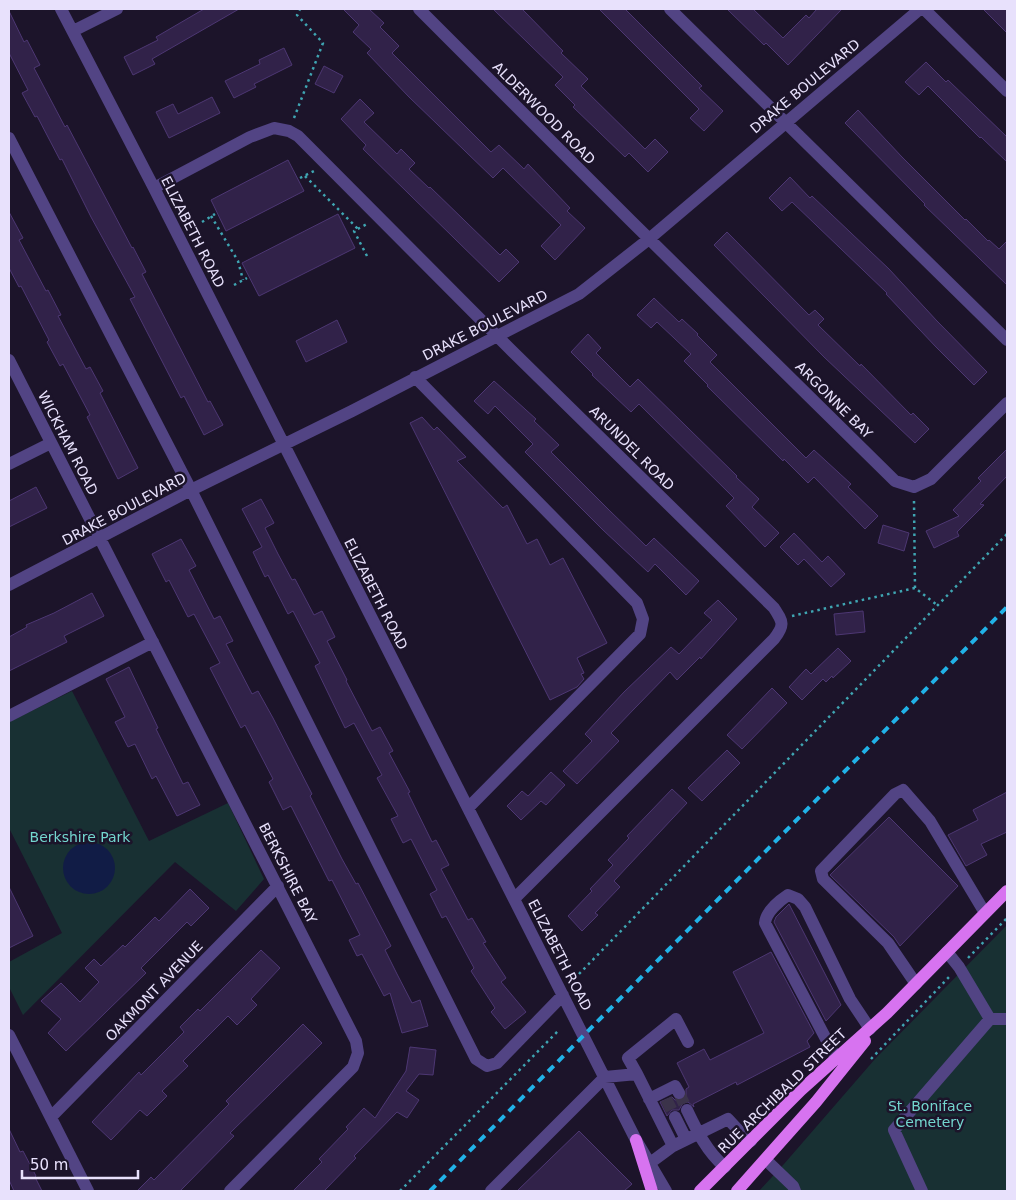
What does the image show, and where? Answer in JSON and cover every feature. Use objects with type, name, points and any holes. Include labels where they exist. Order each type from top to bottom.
[{"type":"main road","name":"RUE ARCHIBALD STREET","points":[[700,1191],[801,1090],[887,1014],[1007,891]]},
{"type":"main road","name":"RUE ARCHIBALD STREET","points":[[737,1191],[816,1102],[887,1014]]},
{"type":"main road","points":[[636,1140],[652,1191]]},
{"type":"street","name":"ELIZABETH ROAD","points":[[62,9],[636,1140],[666,1191]]},
{"type":"street","points":[[73,31],[117,9]]},
{"type":"street","name":"ALDERWOOD ROAD","points":[[418,9],[649,239]]},
{"type":"street","points":[[670,9],[1007,340]]},
{"type":"street","name":"DRAKE BOULEVARD","points":[[9,585],[191,490],[579,294],[649,239],[920,9]]},
{"type":"street","points":[[924,9],[1007,91]]},
{"type":"street","points":[[154,188],[250,137],[274,128],[289,131]]},
{"type":"street","name":"ARUNDEL ROAD","points":[[289,131],[298,136],[496,335],[774,608],[781,619]]},
{"type":"street","points":[[9,138],[191,490],[476,1059],[487,1066],[497,1063],[563,995]]},
{"type":"street","name":"ARGONNE BAY","points":[[649,239],[895,481],[914,487]]},
{"type":"street","name":"WICKHAM ROAD","points":[[9,360],[100,539]]},
{"type":"street","points":[[415,378],[637,604],[644,619],[640,634],[468,808]]},
{"type":"street","points":[[914,487],[932,479],[1007,403]]},
{"type":"street","points":[[9,464],[51,443]]},
{"type":"street","name":"BERKSHIRE BAY","points":[[100,539],[356,1041],[358,1053],[353,1067],[230,1191]]},
{"type":"street","points":[[514,899],[774,639],[782,629],[781,619]]},
{"type":"street","points":[[9,716],[153,642]]},
{"type":"street","points":[[916,984],[888,943],[823,879],[821,871],[895,794],[903,790],[930,821],[986,914]]},
{"type":"street","name":"OAKMONT AVENUE","points":[[51,1118],[278,886]]},
{"type":"street","points":[[836,1058],[765,923],[766,916],[782,899],[788,896],[798,899],[805,907],[850,998],[870,1029]]},
{"type":"street","points":[[947,952],[959,967],[990,1019]]},
{"type":"street","points":[[922,1191],[894,1130],[990,1019],[1007,1019]]},
{"type":"street","points":[[672,1146],[628,1058],[676,1020],[688,1042]]},
{"type":"street","points":[[9,1035],[88,1191]]},
{"type":"street","points":[[491,1191],[605,1077],[637,1074]]},
{"type":"street","points":[[649,1099],[665,1096],[675,1086],[679,1093]]},
{"type":"street","points":[[687,1110],[698,1134],[714,1158],[725,1167]]},
{"type":"street","points":[[675,1116],[686,1140]]},
{"type":"street","points":[[650,1163],[672,1146],[728,1120],[751,1141]]},
{"type":"street","points":[[766,1160],[793,1186],[795,1191]]},
{"type":"path","points":[[289,131],[323,43],[297,15],[300,9]]},
{"type":"path","points":[[305,176],[358,228]]},
{"type":"path","points":[[202,222],[215,214]]},
{"type":"path","points":[[211,216],[238,261],[243,280]]},
{"type":"path","points":[[366,256],[354,231],[380,218]]},
{"type":"path","points":[[234,284],[247,278]]},
{"type":"path","points":[[914,487],[915,588]]},
{"type":"path","points":[[579,974],[1007,534]]},
{"type":"path","points":[[781,619],[915,588]]},
{"type":"path","points":[[915,588],[937,605]]},
{"type":"path","points":[[867,1063],[1007,918]]},
{"type":"path","points":[[400,1191],[559,1030]]},
{"type":"green space","name":"Berkshire Park","points":[[72,691],[149,841],[228,803],[264,879],[236,911],[175,862],[23,1015],[9,987],[9,962],[62,933],[9,828],[9,722]]},
{"type":"green space","name":"St. Boniface Cemetery","points":[[1007,925],[1007,1191],[759,1191],[875,1059]]},
{"type":"water","points":[[84,842],[94,842],[108,849],[115,863],[115,873],[108,887],[94,894],[84,894],[74,890],[67,883],[63,873],[63,863],[67,853],[74,846]]},
{"type":"building","points":[[204,9],[239,9],[152,59],[155,64],[133,75],[124,57],[158,40],[156,37]]},
{"type":"building","points":[[343,9],[369,9],[384,23],[380,27],[399,46],[392,53],[491,152],[499,145],[524,169],[528,164],[570,208],[567,211],[585,228],[555,260],[541,246],[561,225],[503,168],[493,178],[409,97],[367,53],[371,49],[353,32],[359,25]]},
{"type":"building","points":[[493,9],[522,9],[563,51],[561,53],[588,79],[581,86],[645,149],[655,139],[668,152],[648,172],[629,153],[625,157],[573,107],[575,105],[555,85],[563,77]]},
{"type":"building","points":[[599,9],[625,9],[702,86],[699,88],[723,111],[704,131],[690,118],[699,109]]},
{"type":"building","points":[[727,9],[753,9],[783,38],[806,15],[809,18],[817,9],[842,9],[788,65]]},
{"type":"building","points":[[983,9],[1007,9],[1007,33]]},
{"type":"building","points":[[9,11],[24,42],[27,40],[40,65],[34,68],[133,247],[146,272],[142,274],[208,402],[210,401],[223,425],[204,435],[184,396],[181,398],[130,299],[135,297],[62,159],[60,160],[37,116],[35,117],[22,93],[28,90],[9,53]]},
{"type":"building","points":[[284,48],[292,65],[254,84],[256,87],[234,98],[225,81],[260,64],[259,60]]},
{"type":"building","points":[[926,62],[946,82],[948,80],[1007,137],[1007,162],[928,86],[919,95],[905,82]]},
{"type":"building","points":[[324,66],[343,76],[334,93],[315,84]]},
{"type":"building","points":[[212,97],[220,113],[169,138],[156,112],[173,104],[178,114]]},
{"type":"building","points":[[360,99],[374,113],[364,122],[397,154],[401,149],[415,163],[409,169],[500,255],[506,249],[519,262],[499,282],[363,149],[366,145],[341,119]]},
{"type":"building","points":[[858,110],[902,157],[988,241],[999,249],[1007,241],[1007,285],[924,205],[845,123]]},
{"type":"building","points":[[288,160],[304,191],[226,231],[211,200]]},
{"type":"building","points":[[790,177],[810,198],[812,196],[889,269],[987,372],[974,385],[936,347],[887,293],[792,202],[782,211],[769,198]]},
{"type":"building","points":[[9,212],[23,238],[19,240],[61,315],[58,316],[86,369],[90,367],[103,391],[100,393],[138,468],[118,479],[87,417],[90,415],[63,364],[60,366],[47,342],[49,340],[21,286],[19,287],[9,268]]},
{"type":"building","points":[[338,214],[355,248],[259,296],[242,263]]},
{"type":"building","points":[[727,232],[809,315],[815,310],[824,319],[818,325],[860,366],[861,364],[911,415],[913,413],[929,429],[915,443],[824,357],[714,245]]},
{"type":"building","points":[[654,298],[679,322],[682,319],[698,334],[717,355],[710,362],[806,458],[814,450],[851,484],[848,487],[878,516],[865,529],[814,477],[808,483],[784,459],[783,461],[707,386],[684,361],[691,354],[657,322],[651,328],[637,315]]},
{"type":"building","points":[[337,320],[347,342],[306,362],[296,341]]},
{"type":"building","points":[[588,334],[601,348],[596,353],[630,387],[638,379],[759,499],[752,507],[779,533],[765,547],[726,506],[734,498],[639,404],[631,412],[571,352]]},
{"type":"building","points":[[494,381],[536,419],[534,421],[559,445],[551,452],[609,510],[646,546],[654,538],[699,581],[686,595],[655,564],[648,572],[603,530],[525,452],[533,444],[495,406],[488,414],[474,401]]},
{"type":"building","points":[[422,417],[434,430],[437,427],[466,457],[457,461],[503,508],[507,505],[527,544],[537,539],[550,565],[563,558],[607,643],[577,658],[584,673],[581,674],[584,679],[577,687],[550,700],[410,423]]},
{"type":"building","points":[[1007,449],[1007,476],[980,504],[984,505],[957,532],[959,536],[934,548],[926,531],[959,516],[953,510],[981,481],[978,478]]},
{"type":"building","points":[[36,487],[47,508],[9,527],[9,501]]},
{"type":"building","points":[[261,499],[274,523],[265,528],[278,554],[292,580],[295,579],[314,615],[322,611],[335,637],[327,641],[346,681],[372,731],[380,727],[393,751],[389,753],[410,792],[408,793],[432,842],[436,840],[449,865],[441,869],[468,920],[472,918],[486,942],[483,943],[506,978],[501,982],[526,1012],[505,1029],[491,1012],[495,1008],[471,971],[474,968],[446,916],[442,918],[430,894],[437,890],[411,839],[403,843],[391,819],[398,816],[377,778],[382,775],[354,723],[345,728],[315,666],[320,663],[293,611],[288,614],[268,575],[265,577],[253,552],[262,547],[242,509]]},
{"type":"building","points":[[883,525],[909,533],[904,551],[878,543]]},
{"type":"building","points":[[794,533],[822,562],[828,556],[845,574],[831,587],[804,559],[798,565],[780,547]]},
{"type":"building","points":[[181,539],[196,566],[189,570],[214,619],[220,616],[233,641],[226,644],[252,694],[258,691],[273,718],[312,794],[310,796],[342,859],[356,884],[358,883],[391,946],[385,950],[412,1003],[420,1000],[428,1026],[402,1033],[390,993],[384,996],[362,954],[357,956],[349,940],[360,935],[332,880],[329,881],[291,806],[283,810],[269,782],[273,779],[245,725],[241,728],[210,668],[220,663],[194,614],[188,617],[169,580],[166,582],[152,554]]},
{"type":"building","points":[[92,593],[104,616],[64,636],[67,642],[9,671],[9,637],[27,627],[26,625]]},
{"type":"building","points":[[718,600],[737,619],[701,659],[700,657],[677,680],[670,672],[635,708],[611,733],[619,741],[577,784],[563,771],[592,741],[585,734],[624,692],[671,647],[679,654],[712,620],[704,613]]},
{"type":"building","points":[[863,611],[865,632],[836,635],[834,614]]},
{"type":"building","points":[[838,648],[851,661],[833,678],[832,676],[826,682],[823,679],[802,700],[789,687],[806,669],[811,674]]},
{"type":"building","points":[[129,667],[183,784],[188,782],[200,805],[177,816],[156,776],[152,779],[135,744],[128,747],[115,722],[125,717],[106,679]]},
{"type":"building","points":[[772,688],[787,703],[742,749],[727,735]]},
{"type":"building","points":[[727,750],[740,763],[702,801],[688,788]]},
{"type":"building","points":[[551,772],[565,785],[546,805],[541,801],[521,820],[507,806],[522,791],[528,796]]},
{"type":"building","points":[[672,789],[687,803],[614,881],[620,887],[595,913],[598,915],[582,931],[568,916],[613,865],[608,860],[629,838],[627,836]]},
{"type":"building","points":[[1007,792],[1007,832],[981,844],[987,855],[966,866],[948,835],[978,820],[973,810]]},
{"type":"building","points":[[889,817],[958,886],[900,946],[894,937],[830,875]]},
{"type":"building","points":[[9,887],[33,936],[9,948]]},
{"type":"building","points":[[190,889],[209,908],[191,926],[187,922],[141,968],[146,973],[66,1051],[48,1033],[61,1019],[41,1001],[61,983],[80,1002],[99,982],[85,968],[94,959],[101,966],[123,945],[125,947],[155,917],[159,921]]},
{"type":"building","points":[[789,904],[841,1005],[826,1021],[774,922],[776,917]]},
{"type":"building","points":[[261,950],[280,968],[251,999],[257,1005],[237,1025],[228,1016],[183,1061],[188,1066],[162,1091],[167,1096],[147,1116],[140,1110],[111,1140],[92,1122],[139,1072],[141,1075],[184,1032],[180,1027],[198,1009],[200,1011]]},
{"type":"building","points":[[771,952],[814,1033],[807,1041],[810,1047],[737,1085],[736,1082],[693,1104],[694,1107],[688,1102],[683,1103],[679,1110],[672,1110],[667,1116],[660,1102],[672,1097],[675,1100],[683,1100],[686,1097],[686,1089],[689,1087],[677,1063],[704,1049],[710,1060],[764,1033],[733,972]]},
{"type":"building","points":[[303,1024],[322,1043],[230,1133],[234,1136],[180,1191],[137,1191],[151,1177],[154,1180],[229,1104],[226,1101]]},
{"type":"building","points":[[410,1047],[436,1050],[433,1075],[419,1074],[406,1091],[419,1100],[407,1118],[397,1112],[354,1156],[356,1158],[324,1191],[293,1191],[322,1162],[319,1159],[348,1129],[346,1127],[364,1108],[375,1118],[406,1071]]},
{"type":"building","points":[[9,1129],[20,1152],[23,1151],[42,1191],[14,1191],[9,1180]]},
{"type":"building","points":[[579,1131],[632,1184],[624,1191],[517,1191]]},
{"type":"tunnel","points":[[679,1093],[687,1110]]},
{"type":"tunnel","points":[[666,1099],[675,1117]]},
{"type":"railway","points":[[430,1191],[1007,607]]}]
